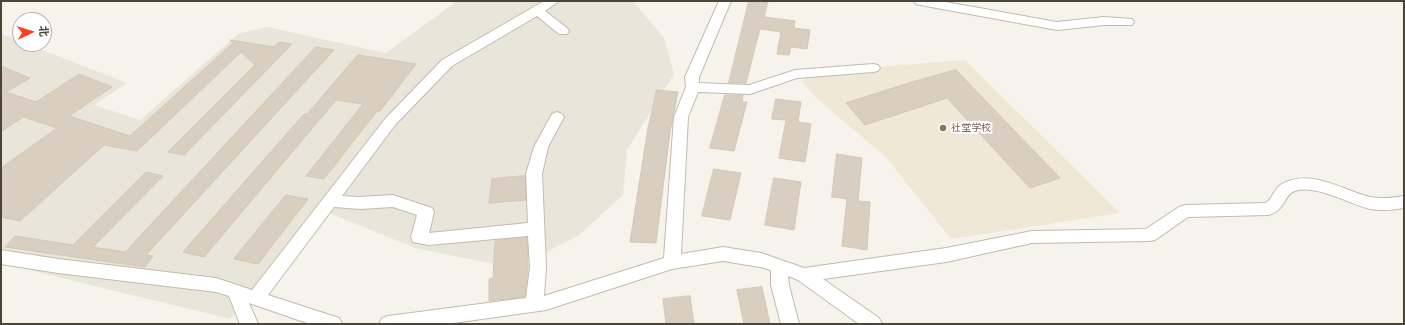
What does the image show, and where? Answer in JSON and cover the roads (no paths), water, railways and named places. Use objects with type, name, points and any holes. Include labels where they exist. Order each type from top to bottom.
[{"type":"street","points":[[256,298],[390,122],[447,63],[553,1]]},
{"type":"street","points":[[672,262],[681,117],[693,87],[692,77],[725,1]]},
{"type":"street","points":[[920,1],[1058,26],[1104,21],[1128,22]]},
{"type":"street","points":[[537,10],[563,31]]},
{"type":"street","points":[[693,87],[750,90],[795,74],[873,68]]},
{"type":"street","points":[[534,305],[538,267],[534,174],[541,147],[557,117]]},
{"type":"street","points":[[804,275],[946,255],[1032,237],[1149,235],[1185,211],[1269,209],[1276,204],[1281,192],[1287,188],[1302,185],[1329,188],[1370,203],[1390,204],[1404,202]]},
{"type":"street","points":[[330,201],[393,201],[426,212],[419,236],[429,239],[536,229]]},
{"type":"street","points":[[388,324],[546,303],[672,262],[723,254],[761,260],[804,275],[873,324]]},
{"type":"street","points":[[1,257],[58,266],[216,285],[334,324]]},
{"type":"street","points":[[779,266],[780,285],[790,324]]},
{"type":"street","points":[[235,291],[249,324]]},
{"type":"place","name":"社堂学校","points":[[943,128]]}]
